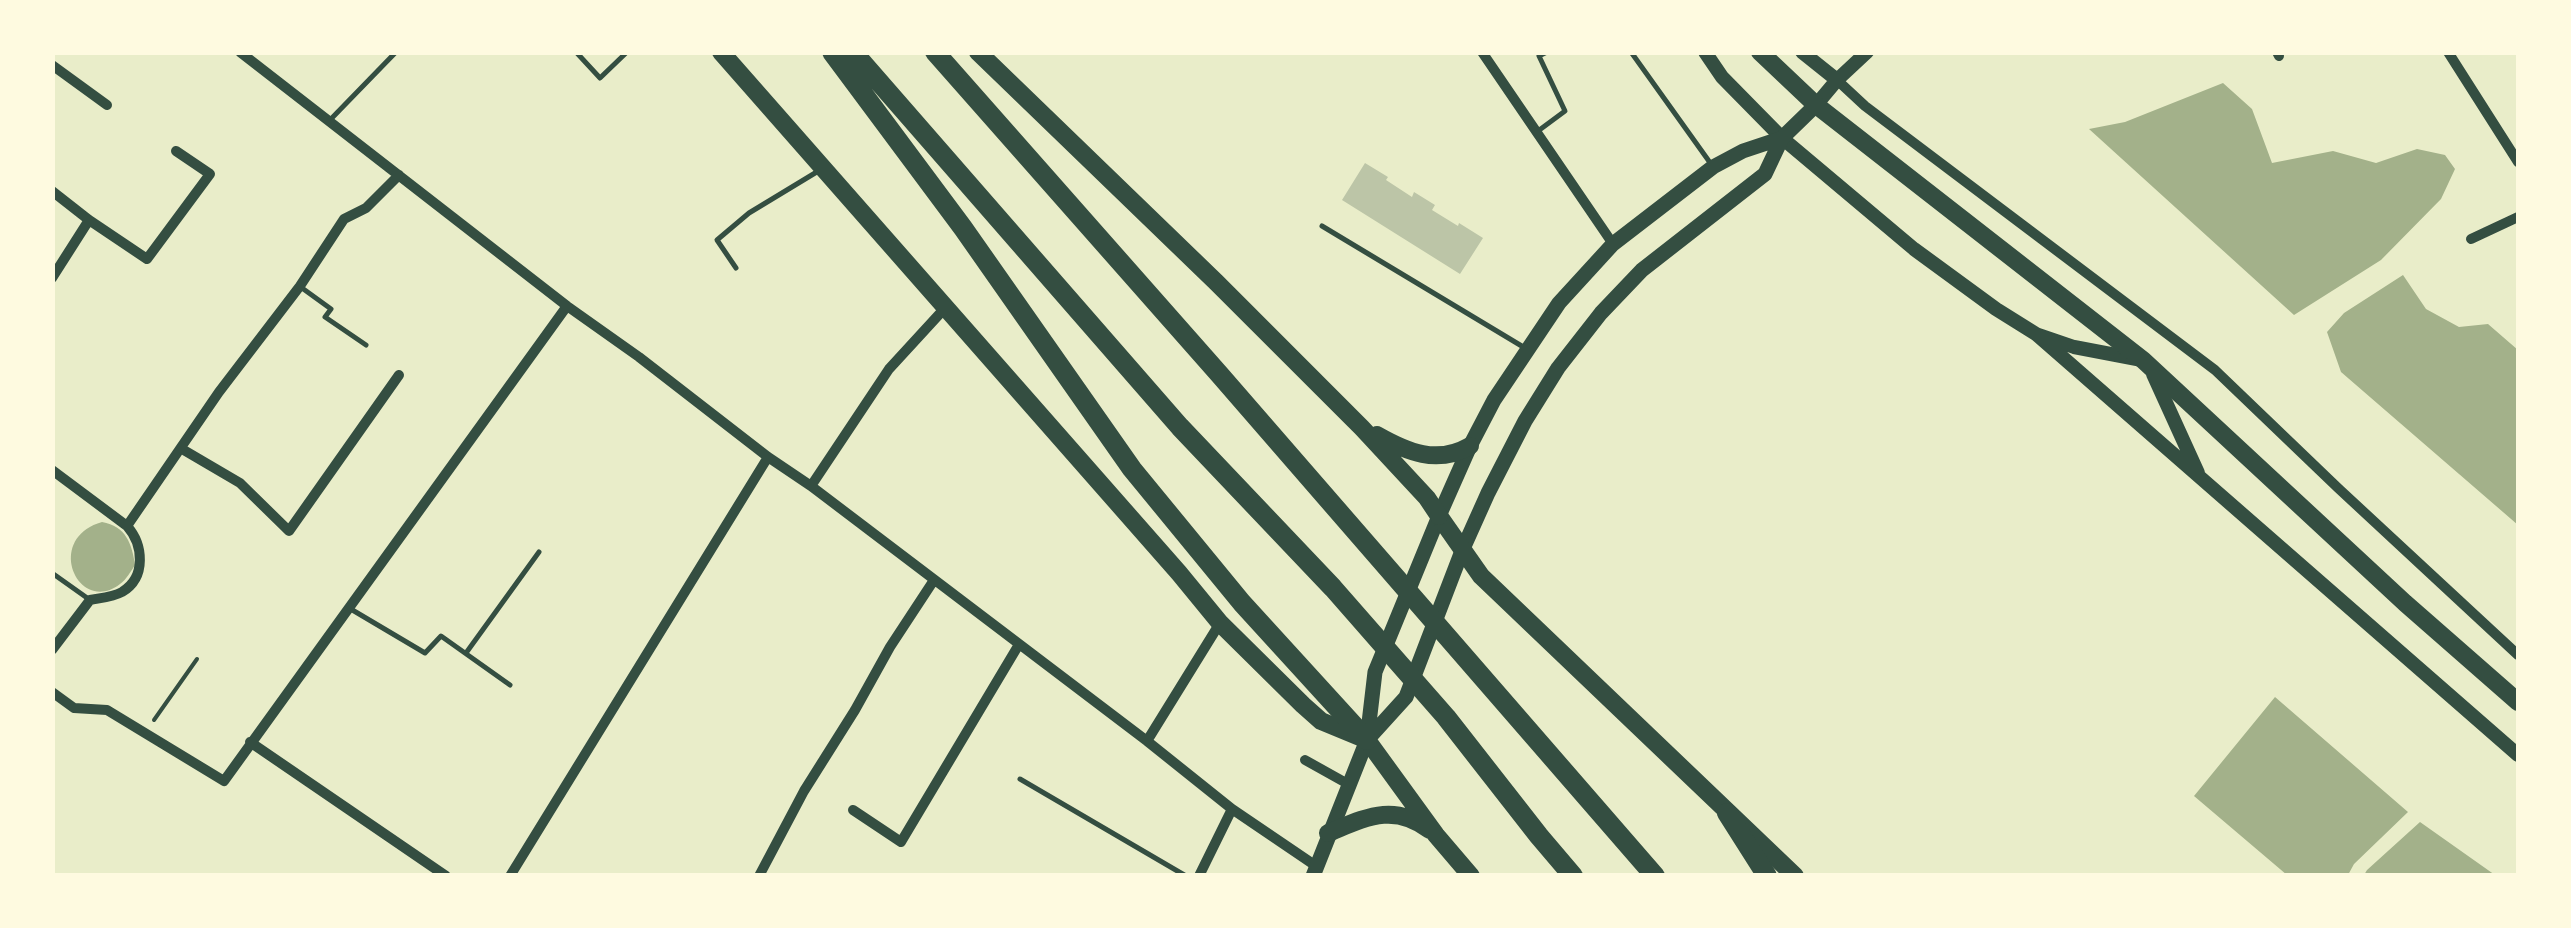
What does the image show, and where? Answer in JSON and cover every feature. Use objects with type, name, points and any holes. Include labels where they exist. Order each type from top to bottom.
[{"type":"highway","points":[[832,52],[963,228],[1132,469],[1242,603],[1367,740]]},
{"type":"highway","points":[[853,52],[1180,427],[1333,588],[1446,717],[1573,876]]},
{"type":"highway","points":[[935,52],[1655,876]]},
{"type":"highway","points":[[1727,813],[1768,876]]},
{"type":"main road","points":[[721,52],[1220,623],[1321,721],[1367,740],[1436,836],[1471,876]]},
{"type":"main road","points":[[978,52],[1362,428],[1427,498],[1481,576],[1795,876]]},
{"type":"main road","points":[[1760,52],[1816,105],[2146,364],[2518,702]]},
{"type":"main road","points":[[1367,740],[1406,696],[1462,551],[1525,421],[1558,368],[1601,313],[1642,270],[1765,174],[1782,138],[1816,105]]},
{"type":"main road","points":[[1314,871],[1367,740],[1375,672],[1439,516],[1494,400],[1560,304],[1613,244],[1713,167],[1782,138]]},
{"type":"main road","points":[[1362,428],[1425,456],[1448,455],[1470,446]]},
{"type":"main road","points":[[1328,833],[1380,814],[1418,822],[1436,836]]},
{"type":"street","points":[[60,52],[52,64],[107,105]]},
{"type":"street","points":[[240,52],[567,306],[812,486],[1314,871]]},
{"type":"street","points":[[1482,52],[1613,244]]},
{"type":"street","points":[[1705,52],[1722,77],[1782,138],[1914,249],[2036,334],[2518,754]]},
{"type":"street","points":[[1802,52],[1894,129],[2216,370],[2518,655]]},
{"type":"street","points":[[1816,105],[1867,52]]},
{"type":"street","points":[[2448,52],[2518,162]]},
{"type":"street","points":[[52,191],[147,259],[210,174],[176,151]]},
{"type":"street","points":[[127,526],[344,219],[366,208],[399,175]]},
{"type":"street","points":[[2470,239],[2518,217]]},
{"type":"street","points":[[52,278],[89,220]]},
{"type":"street","points":[[52,692],[74,708],[107,710],[224,781],[567,306]]},
{"type":"street","points":[[812,486],[889,369],[944,308]]},
{"type":"street","points":[[2036,334],[2074,348],[2146,364],[2200,478]]},
{"type":"street","points":[[182,449],[240,484],[289,531],[400,375]]},
{"type":"street","points":[[510,876],[768,456]]},
{"type":"street","points":[[52,470],[127,526],[139,544],[141,558],[130,585],[120,594],[90,600],[52,650]]},
{"type":"street","points":[[759,876],[804,791],[934,580]]},
{"type":"street","points":[[1146,741],[1220,623]]},
{"type":"street","points":[[853,810],[901,842],[1018,646]]},
{"type":"street","points":[[250,742],[446,876]]},
{"type":"street","points":[[1305,760],[1348,784]]},
{"type":"street","points":[[1200,876],[1232,809]]},
{"type":"lane","points":[[330,120],[396,52]]},
{"type":"lane","points":[[576,52],[600,78],[628,52]]},
{"type":"lane","points":[[1536,132],[1566,112],[1540,56],[1547,52]]},
{"type":"lane","points":[[1631,52],[1713,167]]},
{"type":"lane","points":[[736,268],[717,240],[749,213],[823,168]]},
{"type":"lane","points":[[1322,226],[1527,349]]},
{"type":"lane","points":[[300,286],[331,309],[325,317],[366,345]]},
{"type":"lane","points":[[466,654],[538,552]]},
{"type":"lane","points":[[52,572],[90,600]]},
{"type":"lane","points":[[349,608],[424,653],[441,636],[510,686]]},
{"type":"lane","points":[[1020,779],[1186,876]]},
{"type":"path","points":[[145,732],[197,660]]},
{"type":"shaded area","points":[[2223,83],[2252,109],[2272,163],[2333,151],[2376,163],[2417,149],[2445,155],[2455,169],[2441,199],[2381,260],[2294,315],[2089,129],[2125,122]]},
{"type":"shaded area","points":[[2403,275],[2426,309],[2459,327],[2488,324],[2518,350],[2518,525],[2341,372],[2327,332],[2344,313]]},
{"type":"shaded area","points":[[102,522],[117,527],[126,537],[135,565],[122,582],[105,591],[92,590],[81,583],[71,558],[74,543],[84,531]]},
{"type":"shaded area","points":[[2275,697],[2408,812],[2354,864],[2348,875],[2287,875],[2194,796]]},
{"type":"shaded area","points":[[2420,822],[2495,875],[2364,875]]},
{"type":"building","points":[[1365,163],[1412,197],[1414,192],[1435,205],[1432,210],[1483,238],[1460,274],[1342,200]]}]
